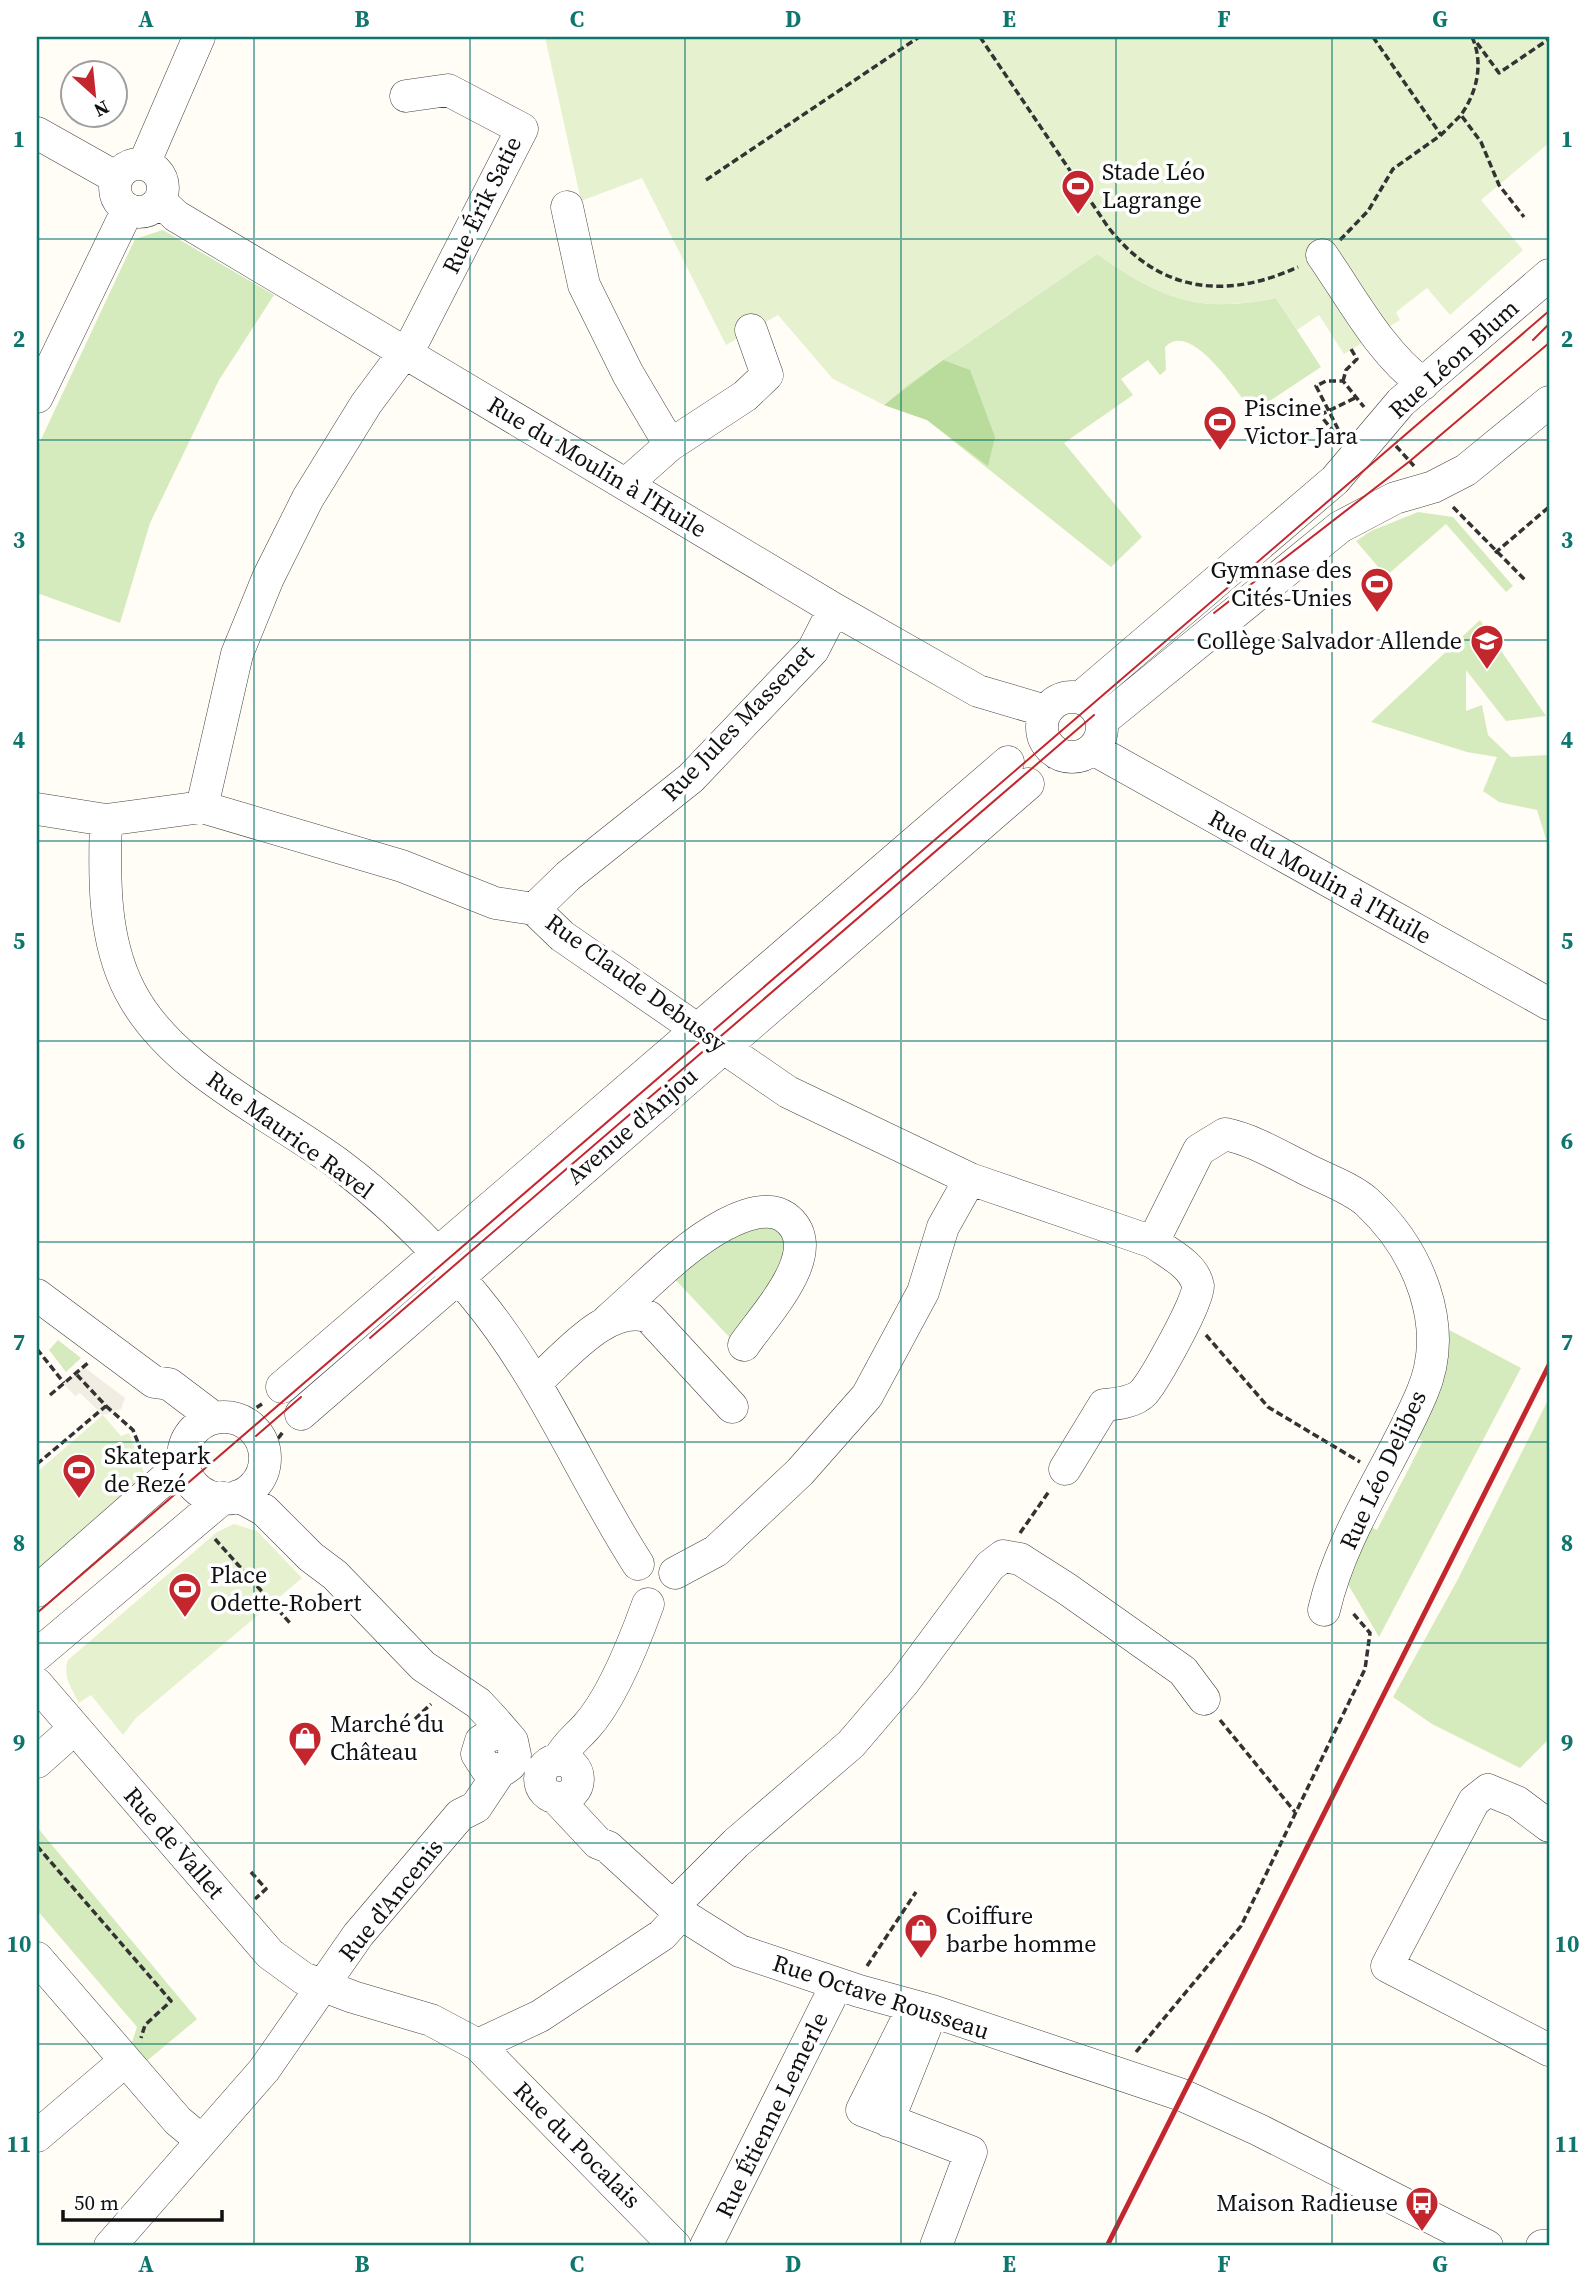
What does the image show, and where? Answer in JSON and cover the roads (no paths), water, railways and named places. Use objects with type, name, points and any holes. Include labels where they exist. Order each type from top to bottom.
[{"type":"street","points":[[37,133],[130,171],[159,174],[163,183],[160,201],[151,209],[140,212],[128,209],[117,196],[130,171],[199,37]]},
{"type":"street","name":"Rue Érik Satie","points":[[405,352],[522,129],[448,90],[406,96]]},
{"type":"street","name":"Rue du Moulin à l'Huile","points":[[160,201],[176,216],[834,609],[978,691],[1046,711]]},
{"type":"street","points":[[567,207],[584,285],[628,374],[670,445]]},
{"type":"street","points":[[37,397],[128,209]]},
{"type":"street","points":[[1322,255],[1387,347],[1408,372],[1423,384]]},
{"type":"street","name":"Rue Léon Blum","points":[[1092,722],[1335,480],[1379,427],[1423,384],[1549,275]]},
{"type":"street","points":[[626,484],[670,445],[745,396],[767,375],[751,330]]},
{"type":"street","points":[[202,807],[237,654],[268,578],[308,498],[366,404],[405,352]]},
{"type":"street","points":[[1092,722],[1063,698],[1046,711],[1042,729],[1045,740],[1053,750],[1075,757],[1092,722],[1340,527],[1395,498],[1433,487],[1466,470],[1549,402]]},
{"type":"street","name":"Rue Jules Massenet","points":[[534,909],[568,876],[691,778],[813,650],[834,609]]},
{"type":"street","name":"Rue du Moulin à l'Huile","points":[[1092,722],[1549,1004]]},
{"type":"street","name":"Avenue d'Anjou","points":[[282,1387],[447,1267],[725,1045],[1018,773],[696,1029],[447,1267],[302,1415]]},
{"type":"street","name":"Rue Claude Debussy","points":[[37,809],[106,820],[202,807],[402,866],[495,903],[534,909],[562,936],[789,1091],[970,1179]]},
{"type":"street","name":"Rue Maurice Ravel","points":[[106,820],[107,890],[112,943],[130,991],[147,1018],[177,1052],[368,1188],[476,1297],[535,1383],[583,1465],[610,1520],[638,1564]]},
{"type":"street","name":"Rue Léo Delibes","points":[[1153,1242],[1199,1150],[1224,1134],[1249,1139],[1365,1200],[1410,1253],[1427,1296],[1434,1338],[1423,1391],[1380,1473],[1331,1580],[1324,1610]]},
{"type":"street","points":[[675,1573],[716,1551],[800,1472],[867,1396],[923,1292],[943,1227],[970,1179],[1153,1242],[1188,1267],[1198,1286],[1194,1307],[1143,1394],[1125,1403],[1104,1405],[1065,1469]]},
{"type":"street","points":[[535,1383],[702,1238],[751,1214],[769,1212],[783,1215],[796,1227],[801,1242],[800,1260],[744,1345]]},
{"type":"street","points":[[37,1295],[154,1382],[169,1384],[214,1418]]},
{"type":"street","points":[[608,1320],[638,1313],[649,1317],[732,1407]]},
{"type":"street","points":[[154,1382],[156,1392],[180,1426],[187,1475],[197,1488],[264,1510],[311,1557],[335,1575],[423,1666],[436,1688],[497,1755],[560,1777],[586,1748],[587,1727],[631,1653],[648,1604]]},
{"type":"street","points":[[37,1591],[162,1484],[185,1453],[197,1427],[214,1418],[239,1419],[255,1430],[264,1448],[263,1471],[253,1486],[230,1497],[37,1655]]},
{"type":"street","points":[[263,1471],[320,1547],[335,1575]]},
{"type":"street","points":[[478,2045],[540,2016],[662,1935],[677,1910],[736,1843],[851,1744],[904,1682],[990,1566],[1003,1556],[1020,1559],[1067,1589],[1183,1671],[1204,1699]]},
{"type":"street","points":[[659,1559],[675,1573],[675,1589],[665,1602],[648,1604],[641,1601],[631,1587],[630,1578],[638,1564],[659,1559]]},
{"type":"street","name":"Rue de Vallet","points":[[37,1684],[270,1954],[303,1978],[323,1987],[431,2020],[478,2045]]},
{"type":"street","points":[[37,1762],[74,1729]]},
{"type":"street","name":"Rue d'Ancenis","points":[[110,2246],[264,2070],[372,1917],[460,1815],[464,1795],[497,1755]]},
{"type":"street","name":"Rue Octave Rousseau","points":[[560,1777],[608,1847],[677,1910],[714,1937],[740,1951],[848,1988],[923,2008],[1182,2095],[1259,2130],[1487,2246]]},
{"type":"street","points":[[1549,1826],[1517,1802],[1488,1790],[1474,1801],[1387,1966],[1549,2050]]},
{"type":"street","points":[[37,1958],[178,2121],[202,2140]]},
{"type":"street","name":"Rue Étienne Lemerle","points":[[706,2246],[848,1988]]},
{"type":"street","points":[[923,2008],[888,2121],[971,2152],[936,2246]]},
{"type":"street","name":"Rue du Pocalais","points":[[478,2045],[675,2246]]},
{"type":"street","points":[[37,2136],[125,2061]]},
{"type":"street","points":[[1542,2246],[1549,2246]]},
{"type":"tram line","points":[[37,1613],[1549,311]]},
{"type":"tram line","points":[[1533,340],[1549,324]]},
{"type":"tram line","points":[[1214,613],[1410,461],[1549,343]]},
{"type":"tram line","points":[[370,1338],[1094,715]]},
{"type":"tram line","points":[[256,1436],[301,1397]]},
{"type":"railway","points":[[1107,2246],[1549,1365]]},
{"type":"place","name":"Stade Léo Lagrange","points":[[1078,216]]},
{"type":"place","name":"Piscine Victor Jara","points":[[1220,452]]},
{"type":"place","name":"Gymnase des Cités-Unies","points":[[1377,614]]},
{"type":"place","name":"Collège Salvador Allende","points":[[1487,671]]},
{"type":"place","name":"Skatepark de Rezé","points":[[79,1500]]},
{"type":"place","name":"Place Odette-Robert","points":[[185,1619]]},
{"type":"place","name":"Marché du Château","points":[[305,1768]]},
{"type":"place","name":"Coiffure barbe homme","points":[[921,1960]]},
{"type":"place","name":"Maison Radieuse","points":[[1422,2233]]}]
